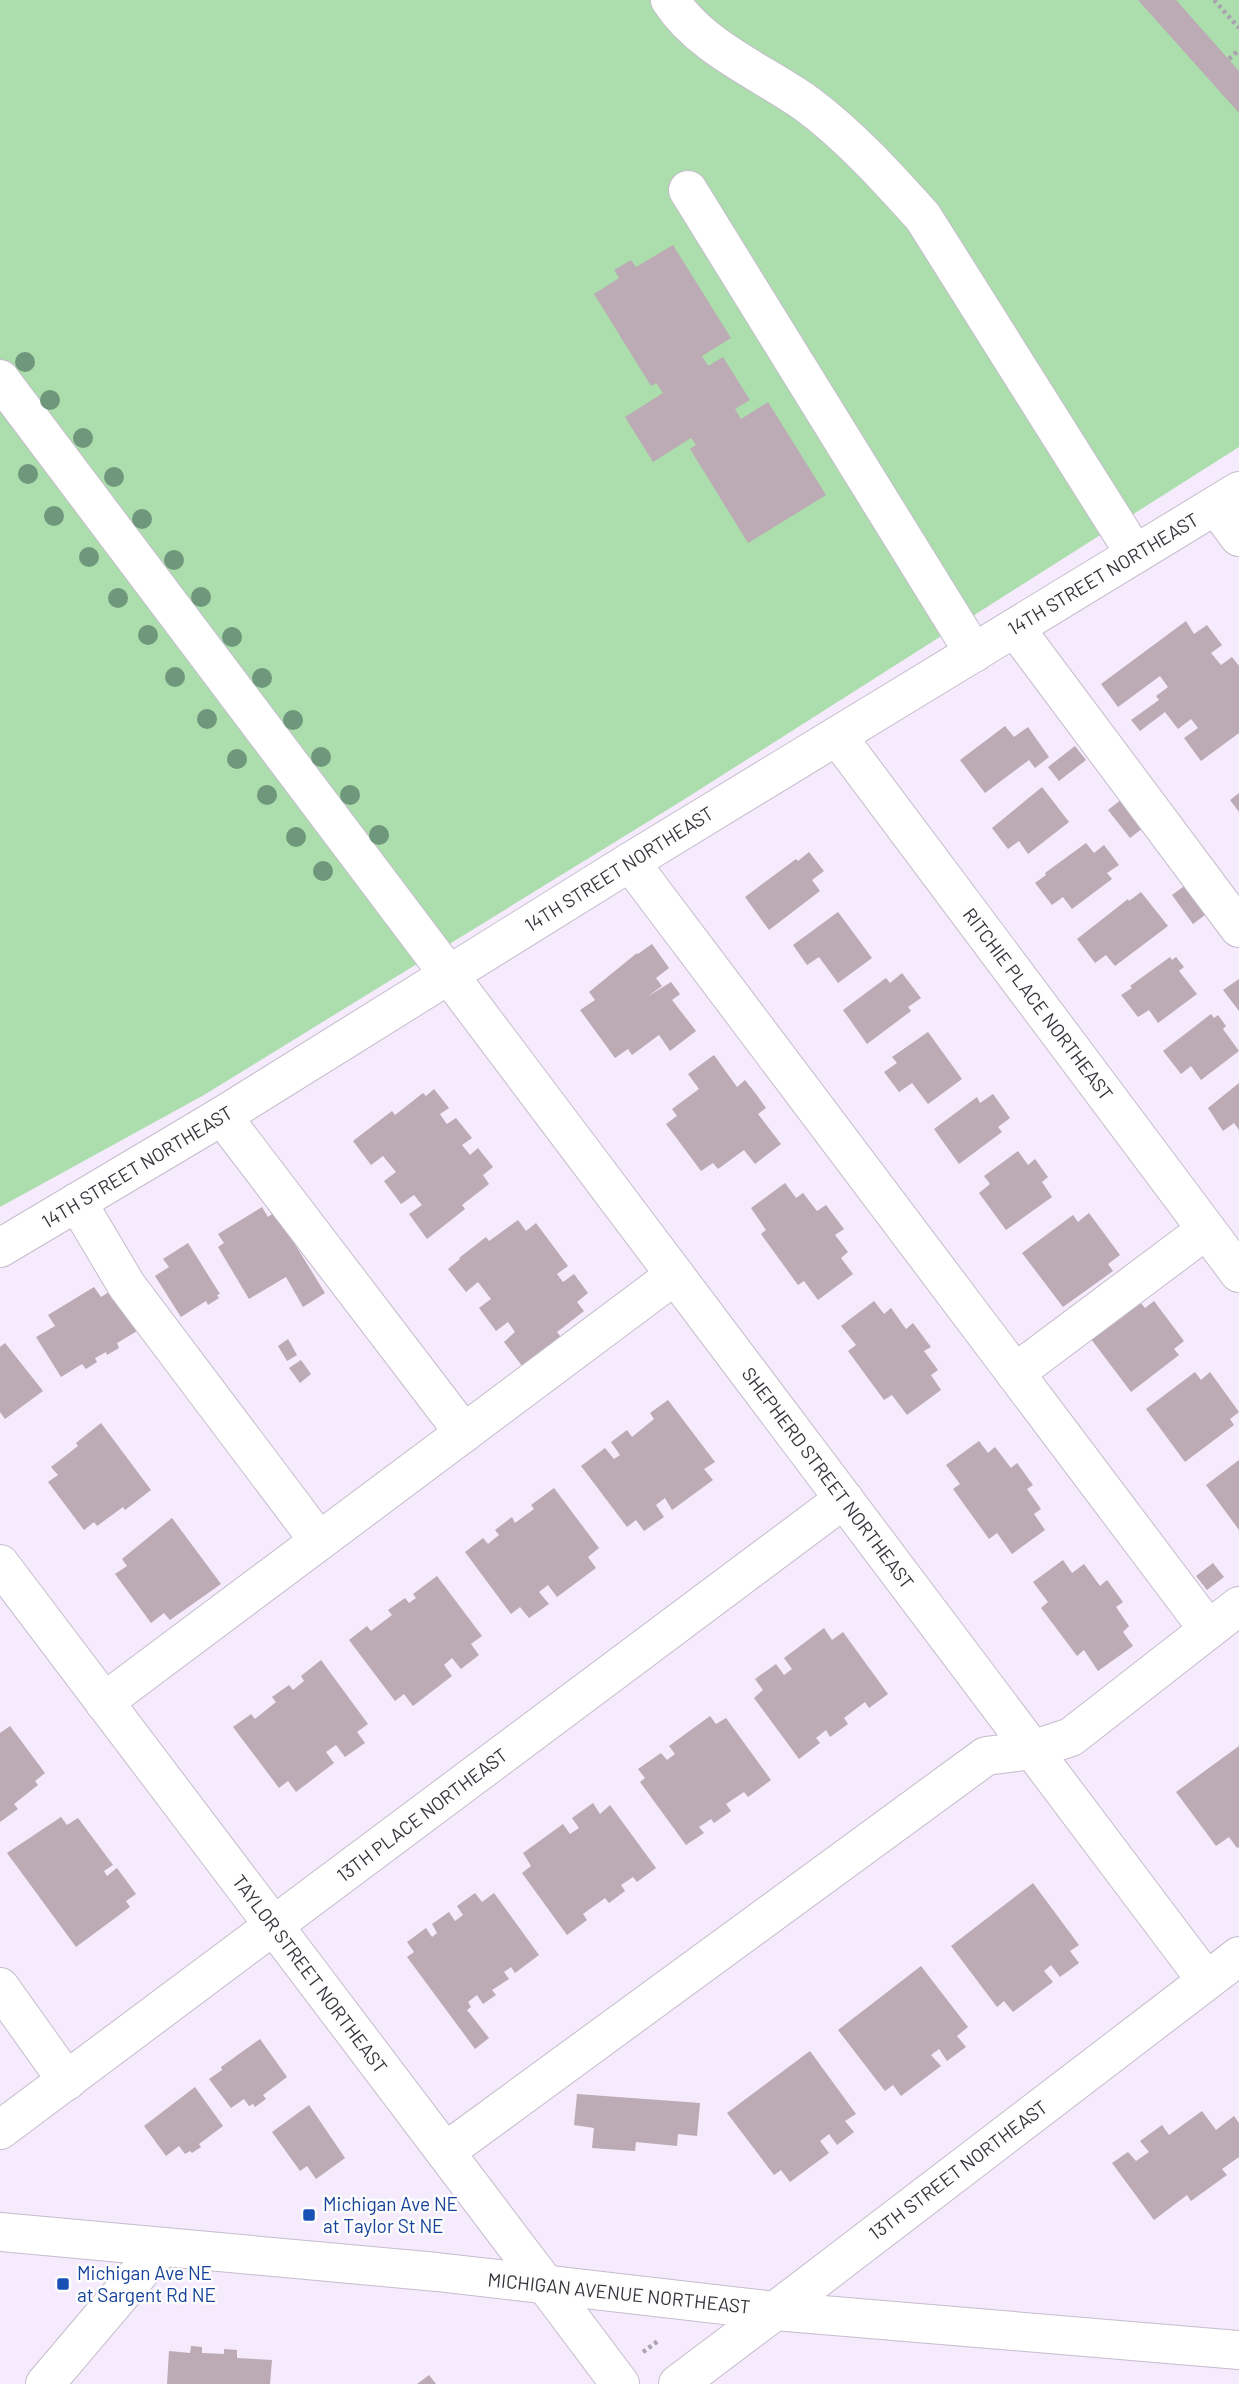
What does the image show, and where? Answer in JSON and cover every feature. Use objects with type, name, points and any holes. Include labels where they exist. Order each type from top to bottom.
[{"type":"street","points":[[670,0],[698,32],[807,105],[846,137],[882,171],[923,217],[1135,554]]},
{"type":"street","points":[[688,190],[974,653]]},
{"type":"street","name":"SHEPHERD STREET NORTHEAST","points":[[0,379],[1206,1980]]},
{"type":"street","points":[[1227,499],[1239,537]]},
{"type":"street","name":"14TH STREET NORTHEAST","points":[[0,1248],[222,1116],[630,862],[1227,499]]},
{"type":"street","points":[[1015,628],[1239,928]]},
{"type":"street","name":"RITCHIE PLACE NORTHEAST","points":[[837,736],[1239,1273]]},
{"type":"street","points":[[630,862],[1208,1629]]},
{"type":"street","points":[[222,1116],[464,1433]]},
{"type":"street","points":[[77,1202],[127,1286],[319,1541]]},
{"type":"street","points":[[1015,1373],[1206,1230]]},
{"type":"street","points":[[104,1702],[675,1275]]},
{"type":"street","name":"13TH PLACE NORTHEAST","points":[[0,2130],[844,1499]]},
{"type":"street","name":"TAYLOR STREET NORTHEAST","points":[[0,1564],[621,2384]]},
{"type":"street","points":[[445,2152],[986,1756],[1032,1749],[1071,1737],[1239,1606]]},
{"type":"street","name":"13TH STREET NORTHEAST","points":[[678,2384],[1239,1956]]},
{"type":"street","points":[[0,1987],[67,2081]]},
{"type":"street","name":"MICHIGAN AVENUE NORTHEAST","points":[[0,2232],[545,2284],[775,2311],[1239,2350]]},
{"type":"street","points":[[45,2384],[161,2247]]},
{"type":"path","points":[[1214,0],[1239,28]]},
{"type":"path","points":[[1229,59],[1239,50]]},
{"type":"green space","points":[[0,0],[1239,0],[1239,447],[680,802],[204,1095],[0,1207]]},
{"type":"building","points":[[1138,0],[1176,0],[1239,71],[1239,113]]},
{"type":"building","points":[[673,245],[731,338],[702,356],[708,366],[723,357],[750,400],[735,409],[741,419],[768,402],[826,495],[748,543],[690,449],[696,445],[691,438],[653,462],[625,417],[663,393],[656,383],[651,386],[594,294],[619,278],[614,270],[631,260],[636,267]]},
{"type":"building","points":[[1186,621],[1194,634],[1207,625],[1222,645],[1211,653],[1221,665],[1232,657],[1239,666],[1239,733],[1201,761],[1184,738],[1198,728],[1191,719],[1178,729],[1165,712],[1140,731],[1131,720],[1159,700],[1156,696],[1168,687],[1160,676],[1118,707],[1101,684]]},
{"type":"building","points":[[1005,726],[1014,737],[1028,727],[1049,757],[1035,768],[1029,760],[985,793],[960,760]]},
{"type":"building","points":[[1075,746],[1086,760],[1059,781],[1048,767]]},
{"type":"building","points":[[1042,787],[1069,822],[1028,854],[1019,841],[1008,849],[992,828]]},
{"type":"building","points":[[1239,793],[1239,812],[1230,800]]},
{"type":"building","points":[[1122,799],[1143,828],[1130,838],[1108,810]]},
{"type":"building","points":[[1086,843],[1094,853],[1104,845],[1119,865],[1107,873],[1112,879],[1072,909],[1063,897],[1052,905],[1035,883]]},
{"type":"building","points":[[809,852],[824,871],[812,880],[820,891],[769,930],[745,897]]},
{"type":"building","points":[[1187,884],[1209,912],[1193,924],[1172,895]]},
{"type":"building","points":[[1141,892],[1168,926],[1115,966],[1106,955],[1095,963],[1077,939]]},
{"type":"building","points":[[838,912],[872,958],[838,983],[819,957],[807,965],[793,945]]},
{"type":"building","points":[[652,944],[669,968],[656,978],[662,986],[647,997],[671,982],[680,994],[672,1000],[696,1031],[670,1051],[659,1035],[632,1055],[628,1049],[615,1058],[580,1010],[595,1000],[589,992]]},
{"type":"building","points":[[1170,957],[1172,960],[1176,957],[1184,967],[1179,971],[1197,994],[1158,1023],[1149,1010],[1138,1017],[1121,995]]},
{"type":"building","points":[[902,973],[921,998],[908,1007],[911,1011],[867,1044],[843,1010],[886,978],[890,983]]},
{"type":"building","points":[[1239,979],[1239,1011],[1223,990]]},
{"type":"building","points":[[1211,1014],[1214,1018],[1218,1015],[1226,1026],[1223,1029],[1239,1051],[1201,1080],[1191,1066],[1181,1074],[1163,1051]]},
{"type":"building","points":[[928,1032],[962,1079],[928,1104],[912,1083],[899,1092],[884,1072],[897,1063],[892,1057]]},
{"type":"building","points":[[714,1055],[737,1087],[745,1080],[756,1094],[766,1108],[758,1114],[781,1144],[755,1164],[744,1150],[718,1169],[713,1163],[701,1171],[666,1124],[677,1116],[672,1109],[699,1089],[688,1074]]},
{"type":"building","points":[[1239,1083],[1239,1130],[1234,1123],[1223,1131],[1208,1108]]},
{"type":"building","points":[[434,1089],[449,1108],[440,1114],[446,1123],[456,1118],[472,1138],[462,1145],[470,1155],[478,1148],[493,1167],[483,1175],[489,1184],[462,1205],[465,1209],[427,1239],[409,1214],[422,1205],[414,1195],[401,1204],[384,1181],[396,1172],[383,1156],[371,1165],[353,1141],[392,1111],[395,1115],[423,1093],[426,1096]]},
{"type":"building","points":[[993,1094],[1010,1118],[998,1127],[1002,1132],[959,1164],[934,1129],[977,1097],[980,1103]]},
{"type":"building","points":[[1018,1151],[1028,1165],[1035,1159],[1048,1177],[1042,1182],[1052,1197],[1006,1230],[979,1193],[990,1184],[984,1176]]},
{"type":"building","points":[[785,1183],[796,1198],[803,1193],[817,1211],[826,1205],[844,1229],[835,1235],[848,1252],[841,1258],[853,1274],[818,1300],[804,1281],[798,1285],[761,1234],[766,1230],[751,1208]]},
{"type":"building","points":[[262,1207],[268,1217],[275,1212],[325,1293],[303,1307],[286,1277],[249,1299],[218,1247],[224,1243],[218,1234]]},
{"type":"building","points":[[1089,1213],[1120,1255],[1108,1264],[1113,1271],[1063,1307],[1022,1253],[1073,1215],[1078,1222]]},
{"type":"building","points":[[518,1220],[526,1231],[536,1223],[568,1266],[557,1274],[563,1282],[574,1274],[588,1293],[577,1302],[584,1311],[557,1332],[561,1337],[522,1366],[504,1342],[515,1332],[508,1322],[496,1331],[479,1308],[491,1299],[478,1282],[466,1292],[448,1269],[486,1237],[489,1241]]},
{"type":"building","points":[[188,1243],[220,1294],[217,1295],[219,1298],[208,1305],[206,1301],[181,1317],[155,1276],[169,1267],[163,1259]]},
{"type":"building","points":[[94,1287],[101,1297],[114,1289],[139,1330],[117,1343],[119,1348],[95,1358],[97,1362],[86,1369],[82,1364],[61,1377],[36,1337],[55,1326],[48,1315]]},
{"type":"building","points":[[874,1301],[884,1314],[891,1308],[906,1329],[913,1323],[931,1347],[924,1351],[938,1370],[931,1375],[941,1390],[907,1415],[892,1395],[884,1400],[848,1351],[856,1345],[841,1326]]},
{"type":"building","points":[[1154,1301],[1184,1341],[1174,1349],[1179,1355],[1131,1392],[1091,1339],[1140,1302],[1145,1308]]},
{"type":"building","points":[[288,1339],[297,1355],[287,1361],[278,1346]]},
{"type":"building","points":[[5,1343],[43,1391],[5,1419],[0,1412],[0,1347]]},
{"type":"building","points":[[301,1360],[311,1374],[300,1383],[289,1368]]},
{"type":"building","points":[[1195,1372],[1201,1380],[1210,1372],[1239,1412],[1230,1419],[1234,1425],[1185,1462],[1146,1409]]},
{"type":"building","points":[[668,1400],[715,1462],[704,1469],[713,1480],[672,1510],[665,1498],[656,1505],[664,1517],[644,1531],[636,1520],[627,1527],[581,1466],[605,1448],[614,1459],[620,1455],[611,1442],[627,1430],[632,1437],[654,1419],[650,1413]]},
{"type":"building","points":[[101,1423],[151,1490],[125,1510],[123,1507],[97,1526],[94,1522],[84,1530],[48,1482],[58,1475],[51,1467]]},
{"type":"building","points":[[979,1441],[988,1453],[995,1447],[1011,1468],[1017,1463],[1033,1485],[1027,1489],[1041,1509],[1034,1514],[1045,1530],[1012,1554],[997,1533],[989,1539],[953,1489],[960,1484],[946,1465]]},
{"type":"building","points":[[1239,1460],[1239,1530],[1206,1485]]},
{"type":"building","points":[[554,1488],[599,1548],[588,1557],[596,1568],[557,1597],[548,1585],[539,1592],[549,1604],[529,1618],[520,1607],[511,1614],[465,1552],[483,1538],[488,1544],[499,1535],[495,1530],[512,1517],[515,1523],[534,1509],[531,1505]]},
{"type":"building","points":[[172,1518],[221,1584],[170,1620],[164,1613],[151,1623],[115,1574],[127,1566],[122,1559]]},
{"type":"building","points":[[1063,1560],[1072,1573],[1084,1564],[1100,1586],[1107,1580],[1123,1602],[1116,1607],[1129,1626],[1123,1632],[1133,1646],[1098,1671],[1084,1650],[1077,1656],[1041,1608],[1048,1602],[1033,1582]]},
{"type":"building","points":[[1213,1563],[1224,1577],[1207,1590],[1196,1576]]},
{"type":"building","points":[[437,1576],[482,1636],[471,1644],[479,1655],[461,1669],[452,1658],[444,1665],[452,1676],[413,1706],[404,1694],[395,1701],[349,1640],[367,1626],[371,1631],[392,1615],[388,1610],[405,1598],[409,1603],[416,1598],[413,1594]]},
{"type":"building","points":[[824,1628],[832,1640],[843,1632],[888,1694],[869,1708],[865,1702],[844,1718],[848,1724],[830,1737],[826,1730],[816,1738],[820,1743],[799,1759],[754,1698],[763,1690],[755,1679],[776,1664],[784,1675],[792,1669],[784,1658]]},
{"type":"building","points":[[321,1660],[368,1724],[357,1732],[365,1743],[345,1757],[336,1745],[326,1752],[334,1763],[296,1792],[288,1781],[279,1788],[233,1727],[251,1714],[255,1719],[276,1702],[272,1697],[289,1685],[293,1690],[304,1681],[301,1676]]},
{"type":"building","points":[[710,1716],[716,1724],[726,1718],[771,1780],[748,1797],[744,1792],[726,1804],[731,1811],[714,1823],[711,1819],[699,1827],[704,1833],[686,1845],[640,1782],[645,1778],[638,1769],[661,1753],[667,1760],[675,1754],[669,1746]]},
{"type":"building","points":[[10,1726],[45,1773],[35,1781],[38,1785],[14,1804],[18,1809],[0,1822],[0,1733]]},
{"type":"building","points":[[1239,1746],[1239,1847],[1237,1848],[1229,1837],[1216,1846],[1176,1792]]},
{"type":"building","points":[[593,1803],[600,1814],[610,1805],[656,1868],[637,1882],[633,1877],[621,1885],[625,1891],[609,1903],[605,1898],[583,1914],[587,1920],[567,1935],[522,1873],[531,1866],[523,1853],[563,1824],[570,1834],[579,1828],[572,1818]]},
{"type":"building","points":[[61,1817],[67,1825],[78,1818],[113,1865],[104,1871],[107,1876],[117,1868],[136,1894],[126,1901],[130,1907],[76,1947],[7,1853]]},
{"type":"building","points":[[1033,1883],[1079,1945],[1070,1951],[1079,1963],[1060,1977],[1051,1965],[1044,1971],[1053,1982],[1013,2012],[1004,2001],[997,2007],[951,1946]]},
{"type":"building","points":[[475,1893],[482,1902],[494,1893],[539,1955],[515,1973],[511,1967],[504,1972],[509,1979],[492,1990],[496,1995],[483,2004],[477,1995],[468,2002],[471,2007],[467,2010],[489,2038],[475,2049],[407,1957],[414,1952],[407,1942],[426,1928],[432,1937],[437,1933],[432,1924],[449,1912],[455,1921],[463,1915],[457,1906]]},
{"type":"building","points":[[921,1966],[968,2027],[957,2036],[966,2047],[947,2061],[939,2049],[931,2055],[941,2066],[901,2096],[893,2085],[885,2091],[838,2030]]},
{"type":"building","points":[[260,2039],[287,2077],[263,2095],[266,2099],[255,2107],[253,2104],[249,2106],[244,2099],[231,2108],[209,2079]]},
{"type":"building","points":[[810,2051],[856,2114],[845,2121],[854,2132],[837,2145],[829,2134],[820,2141],[829,2153],[790,2182],[781,2170],[774,2175],[727,2113]]},
{"type":"building","points":[[195,2087],[223,2126],[199,2144],[201,2147],[192,2153],[190,2151],[185,2154],[179,2146],[166,2156],[144,2126]]},
{"type":"building","points":[[577,2094],[700,2103],[697,2136],[678,2134],[677,2146],[636,2142],[635,2151],[592,2148],[594,2128],[574,2125]]},
{"type":"building","points":[[309,2105],[345,2158],[316,2179],[307,2166],[300,2171],[272,2132]]},
{"type":"building","points":[[1202,2111],[1216,2130],[1234,2116],[1239,2123],[1239,2157],[1222,2169],[1227,2175],[1191,2201],[1187,2195],[1154,2220],[1112,2163],[1128,2152],[1136,2161],[1149,2152],[1140,2141],[1162,2125],[1169,2135]]},
{"type":"building","points":[[191,2346],[202,2347],[202,2353],[224,2354],[224,2349],[237,2350],[237,2358],[272,2360],[270,2384],[167,2384],[169,2351],[190,2353]]},
{"type":"building","points":[[429,2375],[436,2384],[417,2384]]},
{"type":"place","name":"Michigan Ave NE at Taylor St NE","points":[[309,2215]]},
{"type":"place","name":"Michigan Ave NE at Sargent Rd NE","points":[[63,2284]]}]
